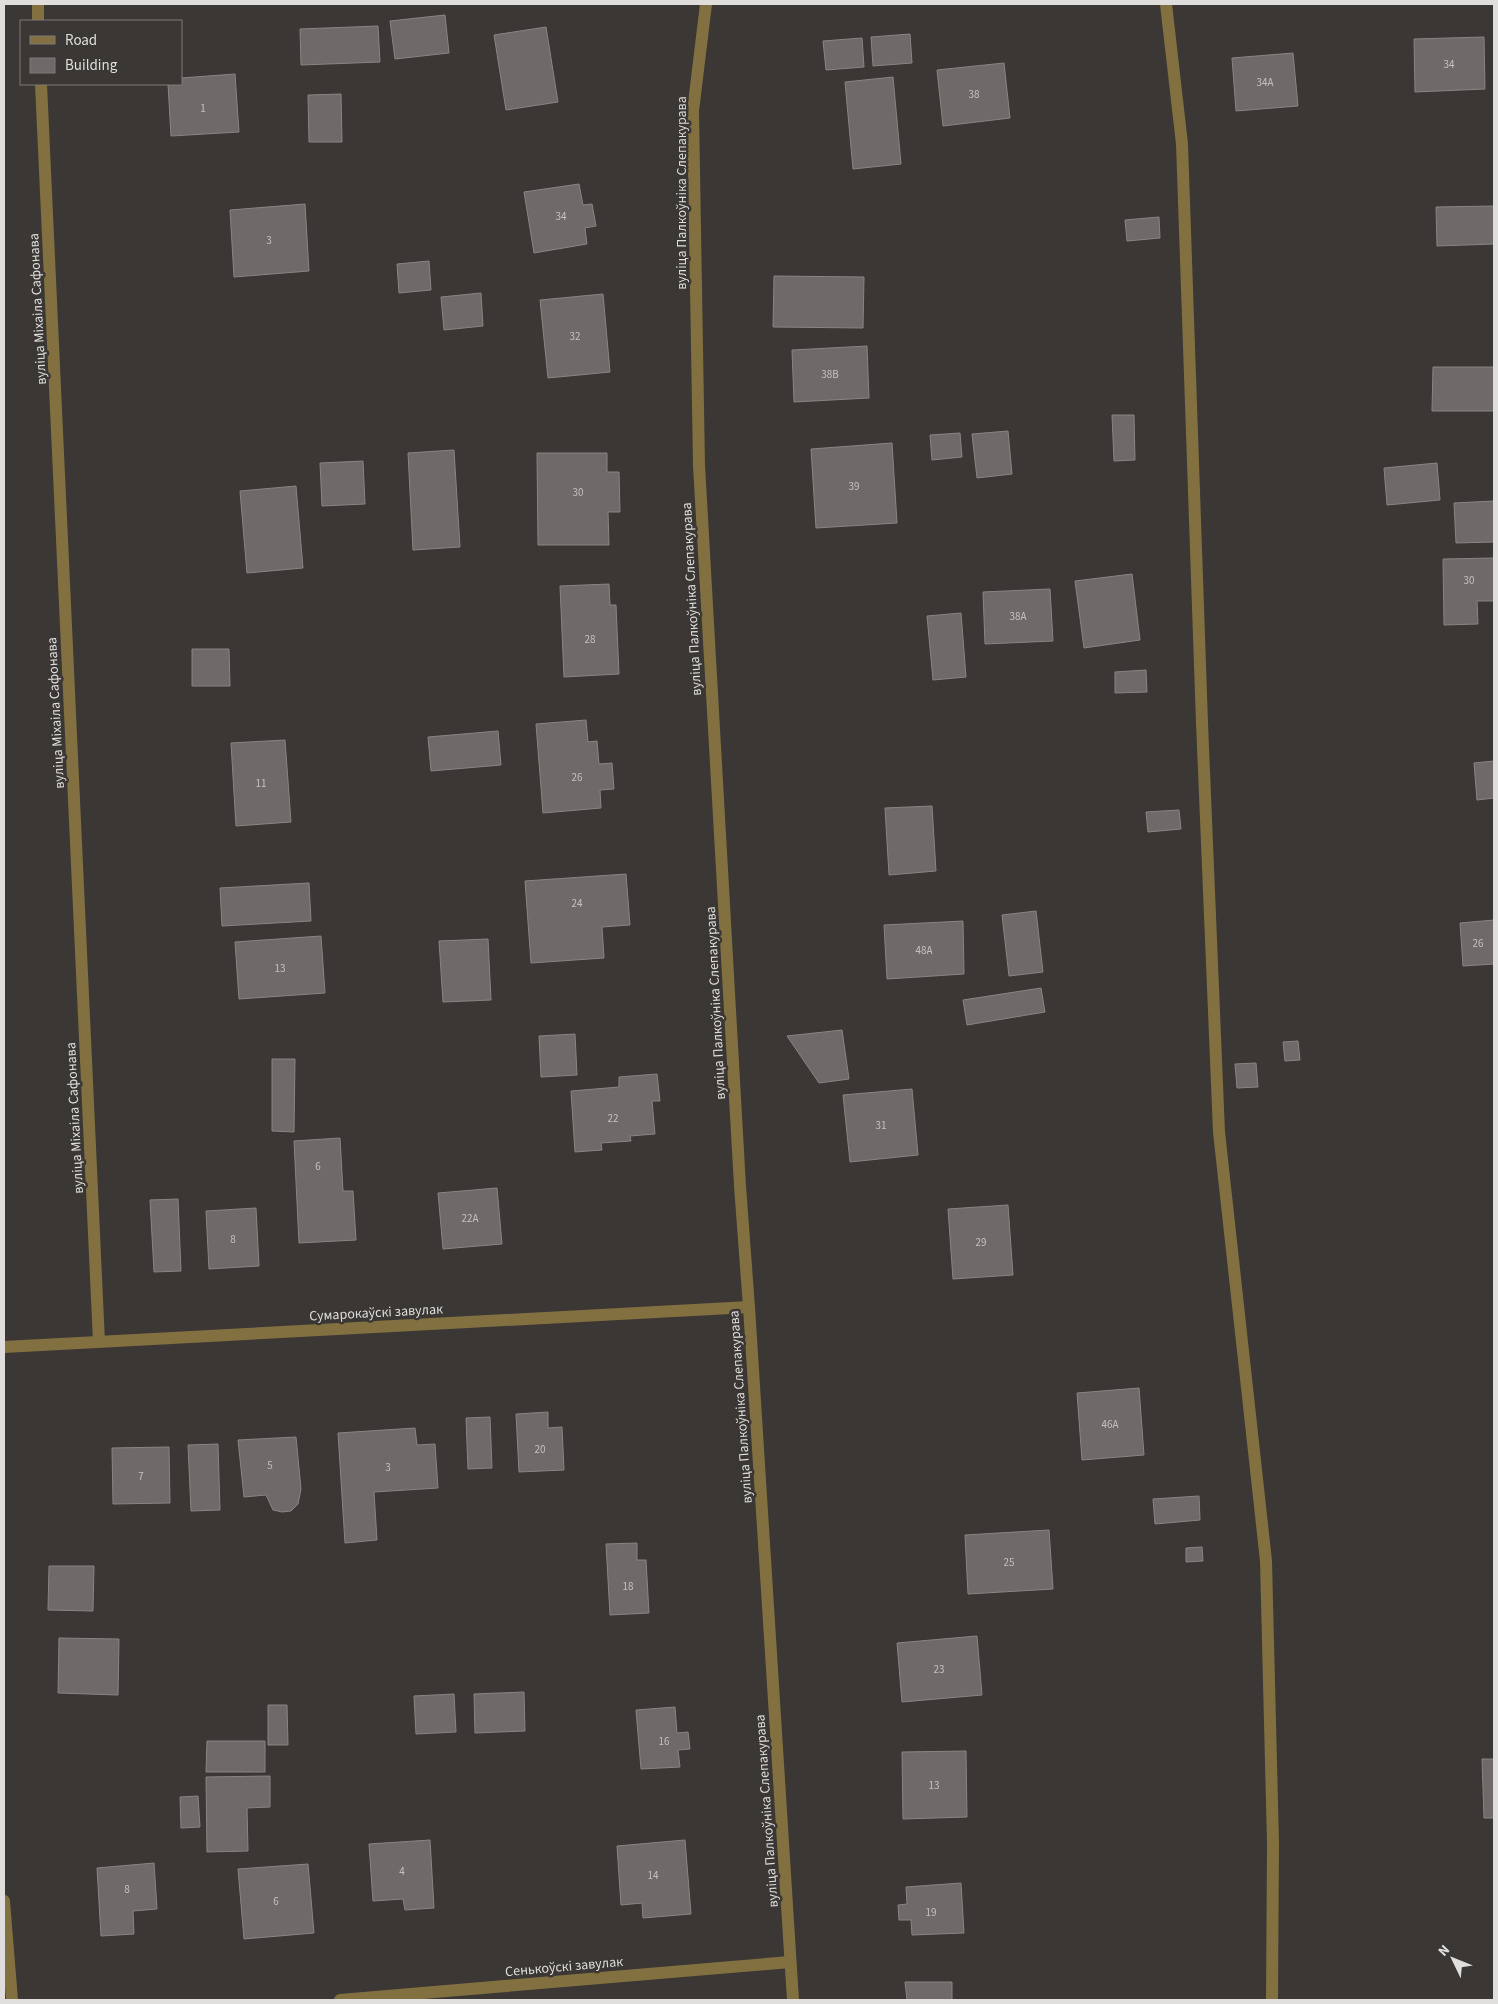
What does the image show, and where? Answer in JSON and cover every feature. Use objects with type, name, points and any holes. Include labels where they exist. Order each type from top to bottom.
[{"type":"street","points":[[38,4],[38,20]]},
{"type":"street","name":"вуліца Палкоўніка Слепакурава","points":[[706,4],[693,111],[699,465],[739,1176],[793,2000]]},
{"type":"street","points":[[1166,4],[1182,144],[1219,1132],[1266,1561],[1273,1843],[1272,2000]]},
{"type":"street","name":"вуліца Міхаіла Сафонава","points":[[41,85],[99,1342]]},
{"type":"street","name":"Сумарокаўскі завулак","points":[[4,1347],[749,1307]]},
{"type":"street","points":[[4,1901],[12,2000]]},
{"type":"street","name":"Сенькоўскі завулак","points":[[340,2000],[790,1962]]},
{"type":"building","points":[[445,15],[449,53],[395,59],[390,21]]},
{"type":"building","points":[[378,26],[380,62],[301,65],[300,29]]},
{"type":"building","points":[[546,27],[558,102],[506,110],[494,35]]},
{"type":"building","points":[[910,34],[912,63],[873,66],[871,37]]},
{"type":"building","points":[[1484,37],[1485,89],[1415,92],[1414,39]]},
{"type":"building","points":[[862,38],[864,67],[826,70],[823,41]]},
{"type":"building","points":[[1293,53],[1298,106],[1236,111],[1232,58]]},
{"type":"building","points":[[1004,63],[1010,118],[943,126],[937,70]]},
{"type":"building","points":[[235,74],[239,132],[171,136],[168,85],[182,85],[182,78]]},
{"type":"building","points":[[893,77],[901,164],[853,169],[845,82]]},
{"type":"building","points":[[341,94],[342,142],[309,142],[308,95]]},
{"type":"building","points":[[579,184],[583,205],[592,204],[596,226],[585,228],[587,244],[534,253],[524,192]]},
{"type":"building","points":[[305,204],[309,271],[234,277],[230,210]]},
{"type":"building","points":[[1494,206],[1494,244],[1437,246],[1436,207]]},
{"type":"building","points":[[1159,217],[1160,238],[1127,241],[1125,220]]},
{"type":"building","points":[[429,261],[431,290],[399,293],[397,264]]},
{"type":"building","points":[[774,276],[864,277],[863,328],[773,327]]},
{"type":"building","points":[[481,293],[483,326],[444,330],[441,297]]},
{"type":"building","points":[[603,294],[610,372],[548,378],[540,300]]},
{"type":"building","points":[[867,346],[869,398],[794,402],[792,350]]},
{"type":"building","points":[[1433,367],[1494,367],[1494,411],[1432,411]]},
{"type":"building","points":[[1112,415],[1134,415],[1135,460],[1114,461]]},
{"type":"building","points":[[1008,431],[1012,474],[977,478],[972,434]]},
{"type":"building","points":[[960,433],[962,457],[932,460],[930,435]]},
{"type":"building","points":[[892,443],[897,523],[816,528],[811,449]]},
{"type":"building","points":[[454,450],[460,547],[413,550],[408,453]]},
{"type":"building","points":[[537,453],[607,453],[607,472],[619,472],[620,512],[608,512],[609,545],[538,545]]},
{"type":"building","points":[[363,461],[365,504],[322,506],[320,463]]},
{"type":"building","points":[[1437,463],[1440,500],[1387,505],[1384,468]]},
{"type":"building","points":[[296,486],[303,568],[247,573],[240,491]]},
{"type":"building","points":[[1494,501],[1494,542],[1456,543],[1454,503]]},
{"type":"building","points":[[1494,558],[1494,601],[1477,601],[1478,624],[1444,625],[1443,559]]},
{"type":"building","points":[[1132,574],[1140,640],[1084,648],[1075,581]]},
{"type":"building","points":[[609,584],[610,605],[616,605],[619,674],[564,677],[560,586]]},
{"type":"building","points":[[1050,589],[1053,641],[985,644],[983,592]]},
{"type":"building","points":[[961,613],[966,677],[933,680],[927,616]]},
{"type":"building","points":[[192,649],[229,649],[230,686],[192,686]]},
{"type":"building","points":[[1146,670],[1147,692],[1115,693],[1115,672]]},
{"type":"building","points":[[586,720],[588,742],[597,741],[599,764],[612,763],[614,789],[600,790],[601,808],[543,813],[536,724]]},
{"type":"building","points":[[498,731],[501,765],[431,771],[428,737]]},
{"type":"building","points":[[285,740],[291,822],[236,826],[231,743]]},
{"type":"building","points":[[1494,761],[1494,798],[1477,800],[1474,763]]},
{"type":"building","points":[[932,806],[936,871],[889,875],[885,808]]},
{"type":"building","points":[[1179,810],[1181,829],[1148,832],[1146,812]]},
{"type":"building","points":[[626,874],[630,925],[602,927],[604,958],[531,963],[525,881]]},
{"type":"building","points":[[309,883],[311,921],[222,926],[220,888]]},
{"type":"building","points":[[1036,911],[1043,972],[1009,976],[1002,915]]},
{"type":"building","points":[[1494,920],[1494,964],[1463,966],[1460,923]]},
{"type":"building","points":[[963,921],[964,974],[887,979],[884,925]]},
{"type":"building","points":[[321,936],[325,993],[239,999],[235,942]]},
{"type":"building","points":[[488,939],[491,1000],[443,1002],[439,941]]},
{"type":"building","points":[[1041,988],[1045,1012],[967,1025],[963,1000]]},
{"type":"building","points":[[842,1030],[849,1079],[819,1083],[787,1036]]},
{"type":"building","points":[[575,1034],[577,1075],[541,1077],[539,1036]]},
{"type":"building","points":[[1298,1041],[1300,1060],[1285,1061],[1283,1042]]},
{"type":"building","points":[[272,1059],[295,1059],[294,1132],[272,1131]]},
{"type":"building","points":[[1256,1063],[1258,1087],[1237,1088],[1235,1064]]},
{"type":"building","points":[[657,1074],[660,1101],[652,1101],[655,1134],[630,1136],[631,1141],[601,1143],[602,1150],[575,1152],[571,1091],[619,1087],[619,1077]]},
{"type":"building","points":[[912,1089],[918,1155],[850,1162],[843,1095]]},
{"type":"building","points":[[340,1138],[343,1191],[353,1191],[356,1240],[299,1243],[294,1141]]},
{"type":"building","points":[[497,1188],[502,1244],[443,1249],[438,1193]]},
{"type":"building","points":[[178,1199],[181,1271],[154,1272],[150,1200]]},
{"type":"building","points":[[1008,1205],[1013,1275],[953,1279],[948,1209]]},
{"type":"building","points":[[256,1208],[259,1266],[209,1269],[206,1211]]},
{"type":"building","points":[[1139,1388],[1144,1455],[1082,1460],[1077,1393]]},
{"type":"building","points":[[548,1412],[548,1428],[562,1427],[564,1470],[519,1472],[516,1414]]},
{"type":"building","points":[[490,1417],[492,1468],[468,1469],[466,1418]]},
{"type":"building","points":[[415,1428],[417,1445],[435,1444],[438,1488],[374,1492],[377,1540],[345,1543],[338,1433]]},
{"type":"building","points":[[296,1437],[301,1489],[298,1504],[291,1511],[282,1512],[273,1510],[266,1495],[244,1497],[238,1440]]},
{"type":"building","points":[[218,1444],[220,1510],[191,1511],[188,1445]]},
{"type":"building","points":[[169,1447],[170,1503],[113,1504],[112,1448]]},
{"type":"building","points":[[1199,1496],[1200,1520],[1155,1524],[1153,1499]]},
{"type":"building","points":[[1049,1530],[1053,1589],[968,1594],[965,1535]]},
{"type":"building","points":[[637,1543],[637,1560],[646,1560],[649,1613],[610,1615],[606,1544]]},
{"type":"building","points":[[1202,1547],[1203,1561],[1186,1562],[1186,1548]]},
{"type":"building","points":[[49,1566],[94,1566],[93,1611],[48,1610]]},
{"type":"building","points":[[977,1636],[982,1695],[902,1702],[897,1643]]},
{"type":"building","points":[[59,1638],[119,1639],[118,1695],[58,1693]]},
{"type":"building","points":[[524,1692],[525,1731],[475,1733],[474,1694]]},
{"type":"building","points":[[454,1694],[456,1732],[416,1734],[414,1696]]},
{"type":"building","points":[[268,1705],[287,1705],[288,1745],[268,1745]]},
{"type":"building","points":[[675,1707],[677,1733],[688,1732],[690,1749],[678,1750],[680,1767],[641,1769],[636,1710]]},
{"type":"building","points":[[207,1741],[265,1741],[265,1772],[206,1772]]},
{"type":"building","points":[[966,1751],[967,1817],[903,1819],[902,1752]]},
{"type":"building","points":[[1482,1759],[1494,1759],[1494,1818],[1484,1818]]},
{"type":"building","points":[[270,1776],[270,1807],[247,1808],[248,1851],[207,1852],[206,1777]]},
{"type":"building","points":[[198,1796],[200,1827],[181,1828],[180,1797]]},
{"type":"building","points":[[430,1840],[434,1908],[405,1910],[403,1899],[373,1901],[369,1844]]},
{"type":"building","points":[[685,1840],[691,1914],[643,1918],[642,1903],[621,1905],[617,1846]]},
{"type":"building","points":[[154,1863],[157,1909],[133,1911],[134,1934],[101,1936],[97,1868]]},
{"type":"building","points":[[308,1864],[314,1933],[244,1939],[238,1869]]},
{"type":"building","points":[[961,1883],[964,1933],[912,1935],[911,1920],[899,1920],[898,1905],[907,1904],[906,1887]]},
{"type":"building","points":[[905,1982],[952,1982],[952,2000],[907,2000]]}]
